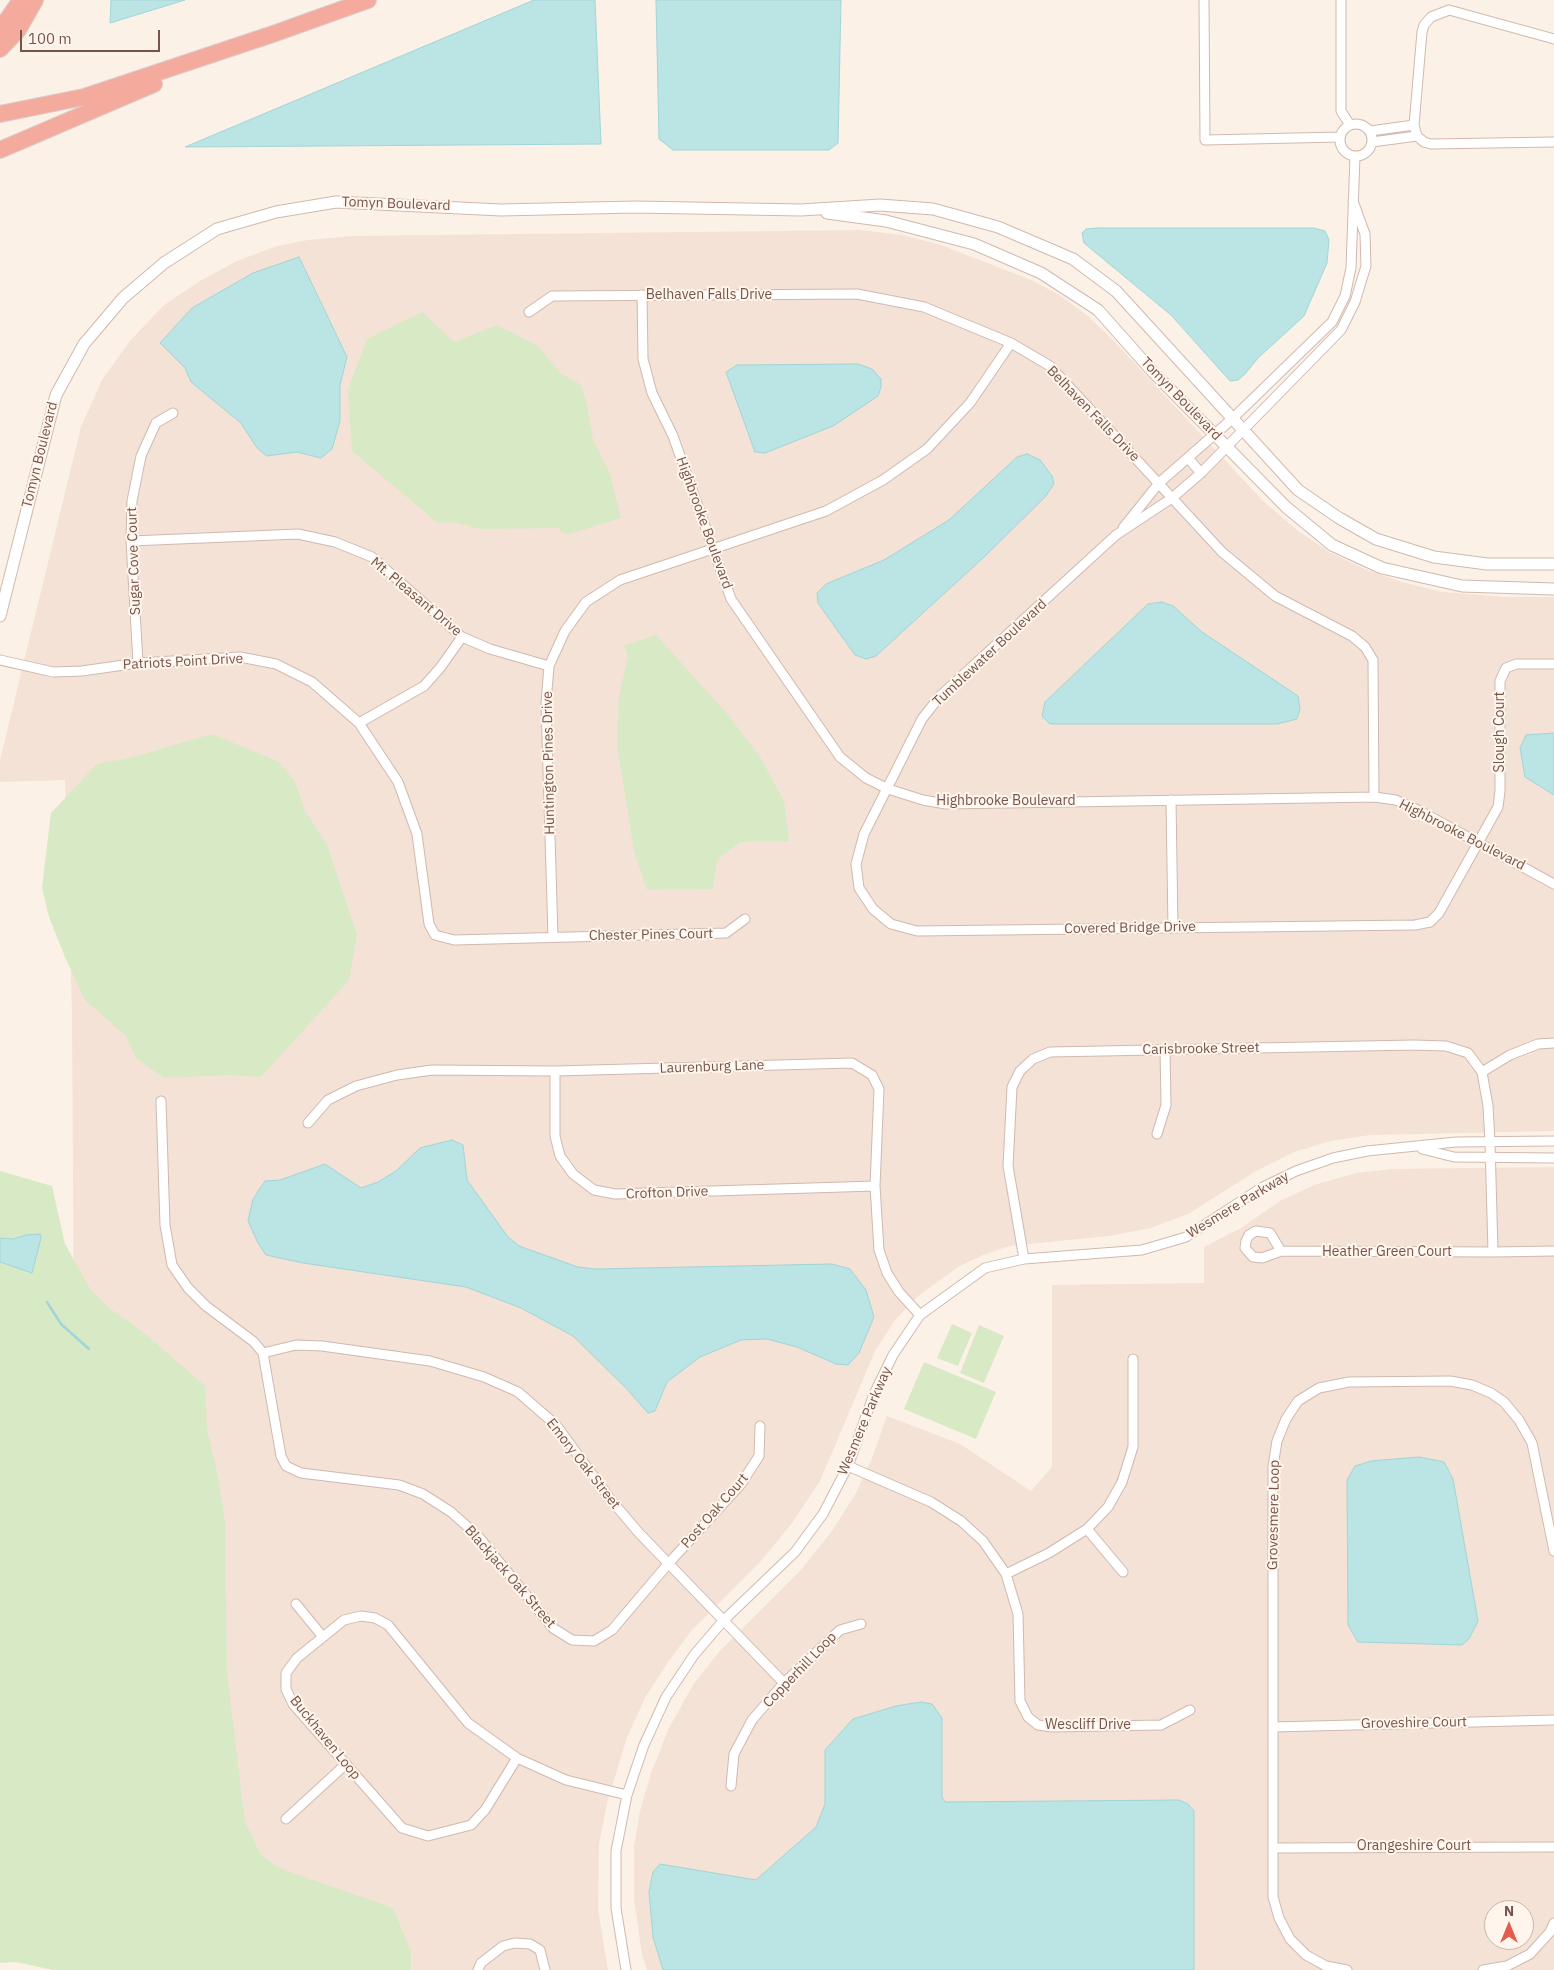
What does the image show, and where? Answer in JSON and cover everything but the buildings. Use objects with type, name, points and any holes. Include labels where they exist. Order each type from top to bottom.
[{"type":"highway","points":[[0,30],[22,0]]},
{"type":"highway","points":[[0,48],[18,30],[35,0]]},
{"type":"highway","points":[[0,114],[84,97],[368,0]]},
{"type":"highway","points":[[0,150],[273,34]]},
{"type":"street","points":[[1204,0],[1205,140],[1340,137]]},
{"type":"street","points":[[1341,0],[1341,111],[1350,125]]},
{"type":"street","points":[[1554,40],[1449,10],[1431,17],[1424,25],[1422,32],[1414,125],[1417,136],[1424,142],[1431,144],[1554,142]]},
{"type":"street","points":[[1370,131],[1372,142],[1365,154],[1355,156],[1342,147],[1340,137],[1350,125],[1360,124],[1370,131],[1414,125]]},
{"type":"street","points":[[1372,142],[1417,136]]},
{"type":"street","name":"Tumblewater Boulevard","points":[[1116,536],[1158,483],[1232,419],[1332,322],[1345,296],[1351,268],[1355,156]]},
{"type":"street","name":"Tumblewater Boulevard","points":[[888,789],[922,719],[940,696],[1116,536],[1172,498],[1201,472],[1341,330],[1355,302],[1366,266],[1365,234],[1352,201]]},
{"type":"street","name":"Tomyn Boulevard","points":[[0,616],[56,395],[84,344],[123,298],[164,263],[217,228],[276,212],[336,202],[501,210],[644,208],[801,210],[880,205],[933,208],[998,227],[1072,259],[1116,291],[1298,490],[1376,539],[1434,558],[1487,564],[1554,564]]},
{"type":"street","name":"Tomyn Boulevard","points":[[801,210],[886,222],[974,244],[1041,273],[1098,310],[1153,372],[1286,507],[1332,544],[1382,568],[1462,586],[1554,589]]},
{"type":"street","name":"Belhaven Falls Drive","points":[[530,312],[552,296],[857,294],[924,307],[1011,343],[1050,366],[1222,552],[1275,596],[1352,636],[1365,647],[1374,660],[1374,797]]},
{"type":"street","name":"Highbrooke Boulevard","points":[[642,295],[643,359],[652,393],[673,436],[711,548],[731,599],[840,757],[866,778],[888,789],[922,800],[946,804],[1374,797],[1396,800],[1479,841],[1554,884]]},
{"type":"street","points":[[1332,322],[1341,330]]},
{"type":"street","name":"Huntington Pines Drive","points":[[553,937],[546,703],[550,666],[565,630],[586,602],[620,580],[826,511],[883,480],[927,448],[970,403],[1011,343]]},
{"type":"street","name":"Sugar Cove Court","points":[[138,663],[131,541],[132,501],[141,456],[156,424],[173,413]]},
{"type":"street","points":[[1188,458],[1201,472]]},
{"type":"street","name":"Mt. Pleasant Drive","points":[[131,541],[298,534],[335,542],[372,557],[462,637],[490,649],[550,666]]},
{"type":"street","points":[[359,723],[424,686],[440,668],[462,637]]},
{"type":"street","name":"Patriots Point Drive","points":[[0,660],[53,672],[82,671],[138,663],[240,657],[276,664],[312,682],[359,723],[398,782],[418,834],[429,924],[435,935],[454,940],[553,937]]},
{"type":"street","name":"Slough Court","points":[[1479,841],[1498,807],[1500,681],[1506,668],[1516,664],[1554,664]]},
{"type":"street","name":"Covered Bridge Drive","points":[[888,789],[864,834],[856,864],[859,888],[873,909],[891,924],[917,931],[1415,925],[1430,922],[1439,913],[1479,841]]},
{"type":"street","points":[[1171,800],[1173,928]]},
{"type":"street","name":"Chester Pines Court","points":[[553,937],[726,933],[745,920]]},
{"type":"street","points":[[1482,1072],[1510,1055],[1538,1044],[1554,1043]]},
{"type":"street","name":"Carisbrooke Street","points":[[1024,1259],[1008,1166],[1012,1088],[1020,1071],[1033,1059],[1050,1052],[1165,1050],[1446,1046],[1468,1053],[1482,1072],[1488,1106],[1493,1252]]},
{"type":"street","points":[[1157,1134],[1166,1105],[1165,1050]]},
{"type":"street","name":"Laurenburg Lane","points":[[308,1123],[328,1100],[356,1086],[397,1074],[432,1070],[555,1071],[852,1063],[872,1074],[879,1088],[875,1186],[879,1250],[887,1273],[895,1286],[920,1316]]},
{"type":"street","name":"Crofton Drive","points":[[555,1071],[555,1136],[560,1156],[573,1174],[594,1190],[615,1194],[875,1186]]},
{"type":"street","points":[[160,1102],[165,1225],[172,1265],[188,1288],[206,1306],[254,1342],[263,1353]]},
{"type":"street","name":"Wesmere Parkway","points":[[626,1970],[616,1908],[616,1851],[626,1795],[644,1745],[666,1697],[694,1655],[723,1621],[795,1552],[823,1514],[848,1466],[874,1394],[893,1355],[920,1316],[985,1268],[1024,1259],[1142,1250],[1186,1237],[1262,1188],[1296,1171],[1333,1158],[1367,1151],[1456,1142],[1554,1141]]},
{"type":"street","name":"Wesmere Parkway","points":[[1417,1147],[1454,1157],[1554,1158]]},
{"type":"street","name":"Heather Green Court","points":[[1281,1251],[1493,1252],[1554,1250]]},
{"type":"street","name":"Emory Oak Street","points":[[263,1353],[274,1349],[305,1345],[430,1361],[484,1376],[518,1392],[556,1425],[611,1500],[668,1564],[784,1683]]},
{"type":"street","name":"Blackjack Oak Street","points":[[263,1353],[281,1456],[286,1466],[301,1473],[399,1484],[423,1494],[451,1512],[478,1536],[553,1628],[572,1640],[594,1641],[612,1630],[668,1564]]},
{"type":"street","points":[[1006,1574],[1049,1553],[1086,1529],[1108,1507],[1117,1490],[1133,1447],[1133,1359]]},
{"type":"street","name":"Grovesmere Loop","points":[[1347,1970],[1326,1966],[1306,1955],[1290,1939],[1279,1918],[1273,1897],[1273,1466],[1277,1441],[1286,1419],[1298,1401],[1319,1388],[1349,1382],[1450,1381],[1472,1385],[1491,1393],[1504,1402],[1519,1420],[1532,1443],[1554,1551]]},
{"type":"street","name":"Post Oak Court","points":[[668,1564],[741,1484],[759,1456],[760,1426]]},
{"type":"street","name":"Wescliff Drive","points":[[848,1466],[932,1502],[961,1521],[983,1541],[1006,1574],[1018,1614],[1020,1701],[1028,1717],[1038,1724],[1052,1726],[1161,1725],[1190,1710]]},
{"type":"street","points":[[1086,1529],[1123,1572]]},
{"type":"street","points":[[296,1604],[323,1637]]},
{"type":"street","name":"Buckhaven Loop","points":[[517,1758],[486,1810],[471,1825],[428,1836],[402,1828],[294,1704],[286,1688],[286,1673],[297,1658],[344,1620],[360,1616],[375,1618],[388,1625],[468,1723],[517,1758],[566,1780],[626,1795]]},
{"type":"street","name":"Copperhill Loop","points":[[731,1786],[734,1754],[752,1720],[784,1683],[840,1630],[861,1624]]},
{"type":"street","name":"Groveshire Court","points":[[1273,1727],[1554,1720]]},
{"type":"street","points":[[286,1819],[346,1764]]},
{"type":"street","name":"Orangeshire Court","points":[[1273,1848],[1554,1847]]},
{"type":"street","points":[[1484,1970],[1507,1966],[1530,1954],[1550,1932],[1554,1923]]},
{"type":"street","points":[[478,1970],[481,1963],[503,1946],[515,1943],[530,1944],[540,1950],[545,1970]]},
{"type":"shaded area","points":[[860,230],[902,235],[941,245],[1031,280],[1059,295],[1088,316],[1114,341],[1263,501],[1297,530],[1329,552],[1367,570],[1402,582],[1442,592],[1505,597],[1554,597],[1554,1131],[1370,1135],[1331,1141],[1294,1152],[1256,1171],[1188,1214],[1151,1228],[1109,1236],[1009,1246],[983,1255],[958,1267],[918,1296],[895,1320],[875,1351],[820,1481],[792,1523],[760,1562],[692,1630],[646,1696],[627,1737],[607,1803],[599,1844],[598,1909],[608,1970],[78,1970],[72,1011],[65,780],[0,782],[0,760],[81,427],[102,380],[130,341],[164,305],[200,281],[237,261],[277,246],[308,240],[353,236]]},
{"type":"shaded area","points":[[1554,1167],[1554,1970],[647,1970],[642,1954],[634,1899],[634,1846],[640,1811],[651,1773],[669,1728],[693,1685],[718,1653],[800,1571],[832,1531],[856,1493],[871,1461],[887,1416],[960,1444],[1031,1491],[1052,1467],[1052,1285],[1204,1283],[1204,1247],[1241,1228],[1280,1201],[1314,1185],[1356,1173],[1393,1169]]},
{"type":"green space","points":[[422,312],[454,342],[497,325],[538,346],[560,373],[581,385],[587,405],[593,440],[610,474],[621,518],[566,535],[558,528],[480,529],[454,522],[438,523],[352,451],[348,390],[367,339]]},
{"type":"green space","points":[[656,635],[728,715],[760,757],[784,801],[789,841],[740,842],[717,860],[713,889],[647,890],[634,851],[617,744],[619,697],[628,656],[624,646]]},
{"type":"green space","points":[[212,734],[279,762],[295,782],[305,811],[327,845],[357,935],[349,980],[261,1077],[230,1075],[164,1078],[136,1058],[126,1036],[85,1000],[65,957],[49,917],[42,887],[51,813],[97,764],[130,758]]},
{"type":"green space","points":[[0,1171],[52,1186],[65,1244],[90,1289],[109,1308],[145,1334],[205,1386],[207,1429],[225,1521],[227,1674],[245,1822],[260,1854],[279,1868],[393,1908],[411,1952],[411,1970],[53,1970],[16,1962],[0,1963]]},
{"type":"green space","points":[[952,1324],[972,1333],[958,1366],[937,1358]]},
{"type":"green space","points":[[979,1325],[1004,1336],[984,1383],[960,1373]]},
{"type":"green space","points":[[924,1362],[996,1392],[976,1439],[904,1409]]},
{"type":"water","points":[[111,0],[185,0],[110,23]]},
{"type":"water","points":[[534,0],[595,0],[601,144],[185,147]]},
{"type":"water","points":[[656,0],[841,0],[838,143],[829,150],[673,150],[659,139]]},
{"type":"water","points":[[1314,228],[1325,231],[1329,240],[1327,263],[1304,316],[1258,358],[1245,374],[1238,380],[1230,381],[1171,315],[1084,243],[1082,233],[1086,229]]},
{"type":"water","points":[[299,257],[347,357],[340,385],[340,421],[332,449],[321,458],[297,452],[267,456],[257,448],[241,423],[191,382],[185,368],[160,343],[192,308],[253,273]]},
{"type":"water","points":[[858,364],[872,369],[881,379],[878,396],[833,426],[765,453],[755,452],[726,372],[737,365]]},
{"type":"water","points":[[1027,454],[1040,460],[1052,476],[1054,484],[1045,497],[983,558],[876,656],[866,659],[855,655],[818,603],[817,593],[826,584],[884,560],[949,520],[1017,457]]},
{"type":"water","points":[[1162,602],[1173,606],[1202,632],[1298,696],[1300,709],[1297,719],[1277,724],[1050,724],[1042,716],[1045,702],[1148,604]]},
{"type":"water","points":[[1554,733],[1554,795],[1525,777],[1520,748],[1526,735]]},
{"type":"water","points":[[452,1140],[463,1145],[467,1180],[508,1237],[519,1246],[578,1267],[595,1269],[832,1264],[850,1269],[866,1290],[874,1317],[859,1353],[848,1365],[836,1364],[797,1347],[767,1339],[741,1340],[700,1357],[667,1382],[655,1411],[648,1413],[626,1388],[573,1336],[521,1308],[466,1287],[303,1263],[266,1255],[258,1243],[248,1221],[253,1199],[265,1181],[280,1180],[325,1164],[361,1188],[378,1182],[396,1171],[420,1148]]},
{"type":"water","points":[[40,1234],[41,1238],[32,1273],[0,1262],[0,1238],[13,1239],[26,1235]]},
{"type":"water","points":[[1419,1457],[1444,1462],[1453,1479],[1478,1621],[1469,1639],[1462,1645],[1358,1642],[1348,1625],[1347,1480],[1355,1466],[1371,1461]]},
{"type":"water","points":[[921,1702],[932,1704],[942,1718],[942,1797],[945,1802],[1179,1800],[1188,1804],[1194,1811],[1194,1970],[663,1970],[653,1937],[649,1892],[653,1872],[660,1864],[756,1880],[816,1827],[825,1804],[825,1750],[853,1719],[896,1706]]},
{"type":"waterway","points":[[47,1302],[61,1324],[89,1349]]}]
